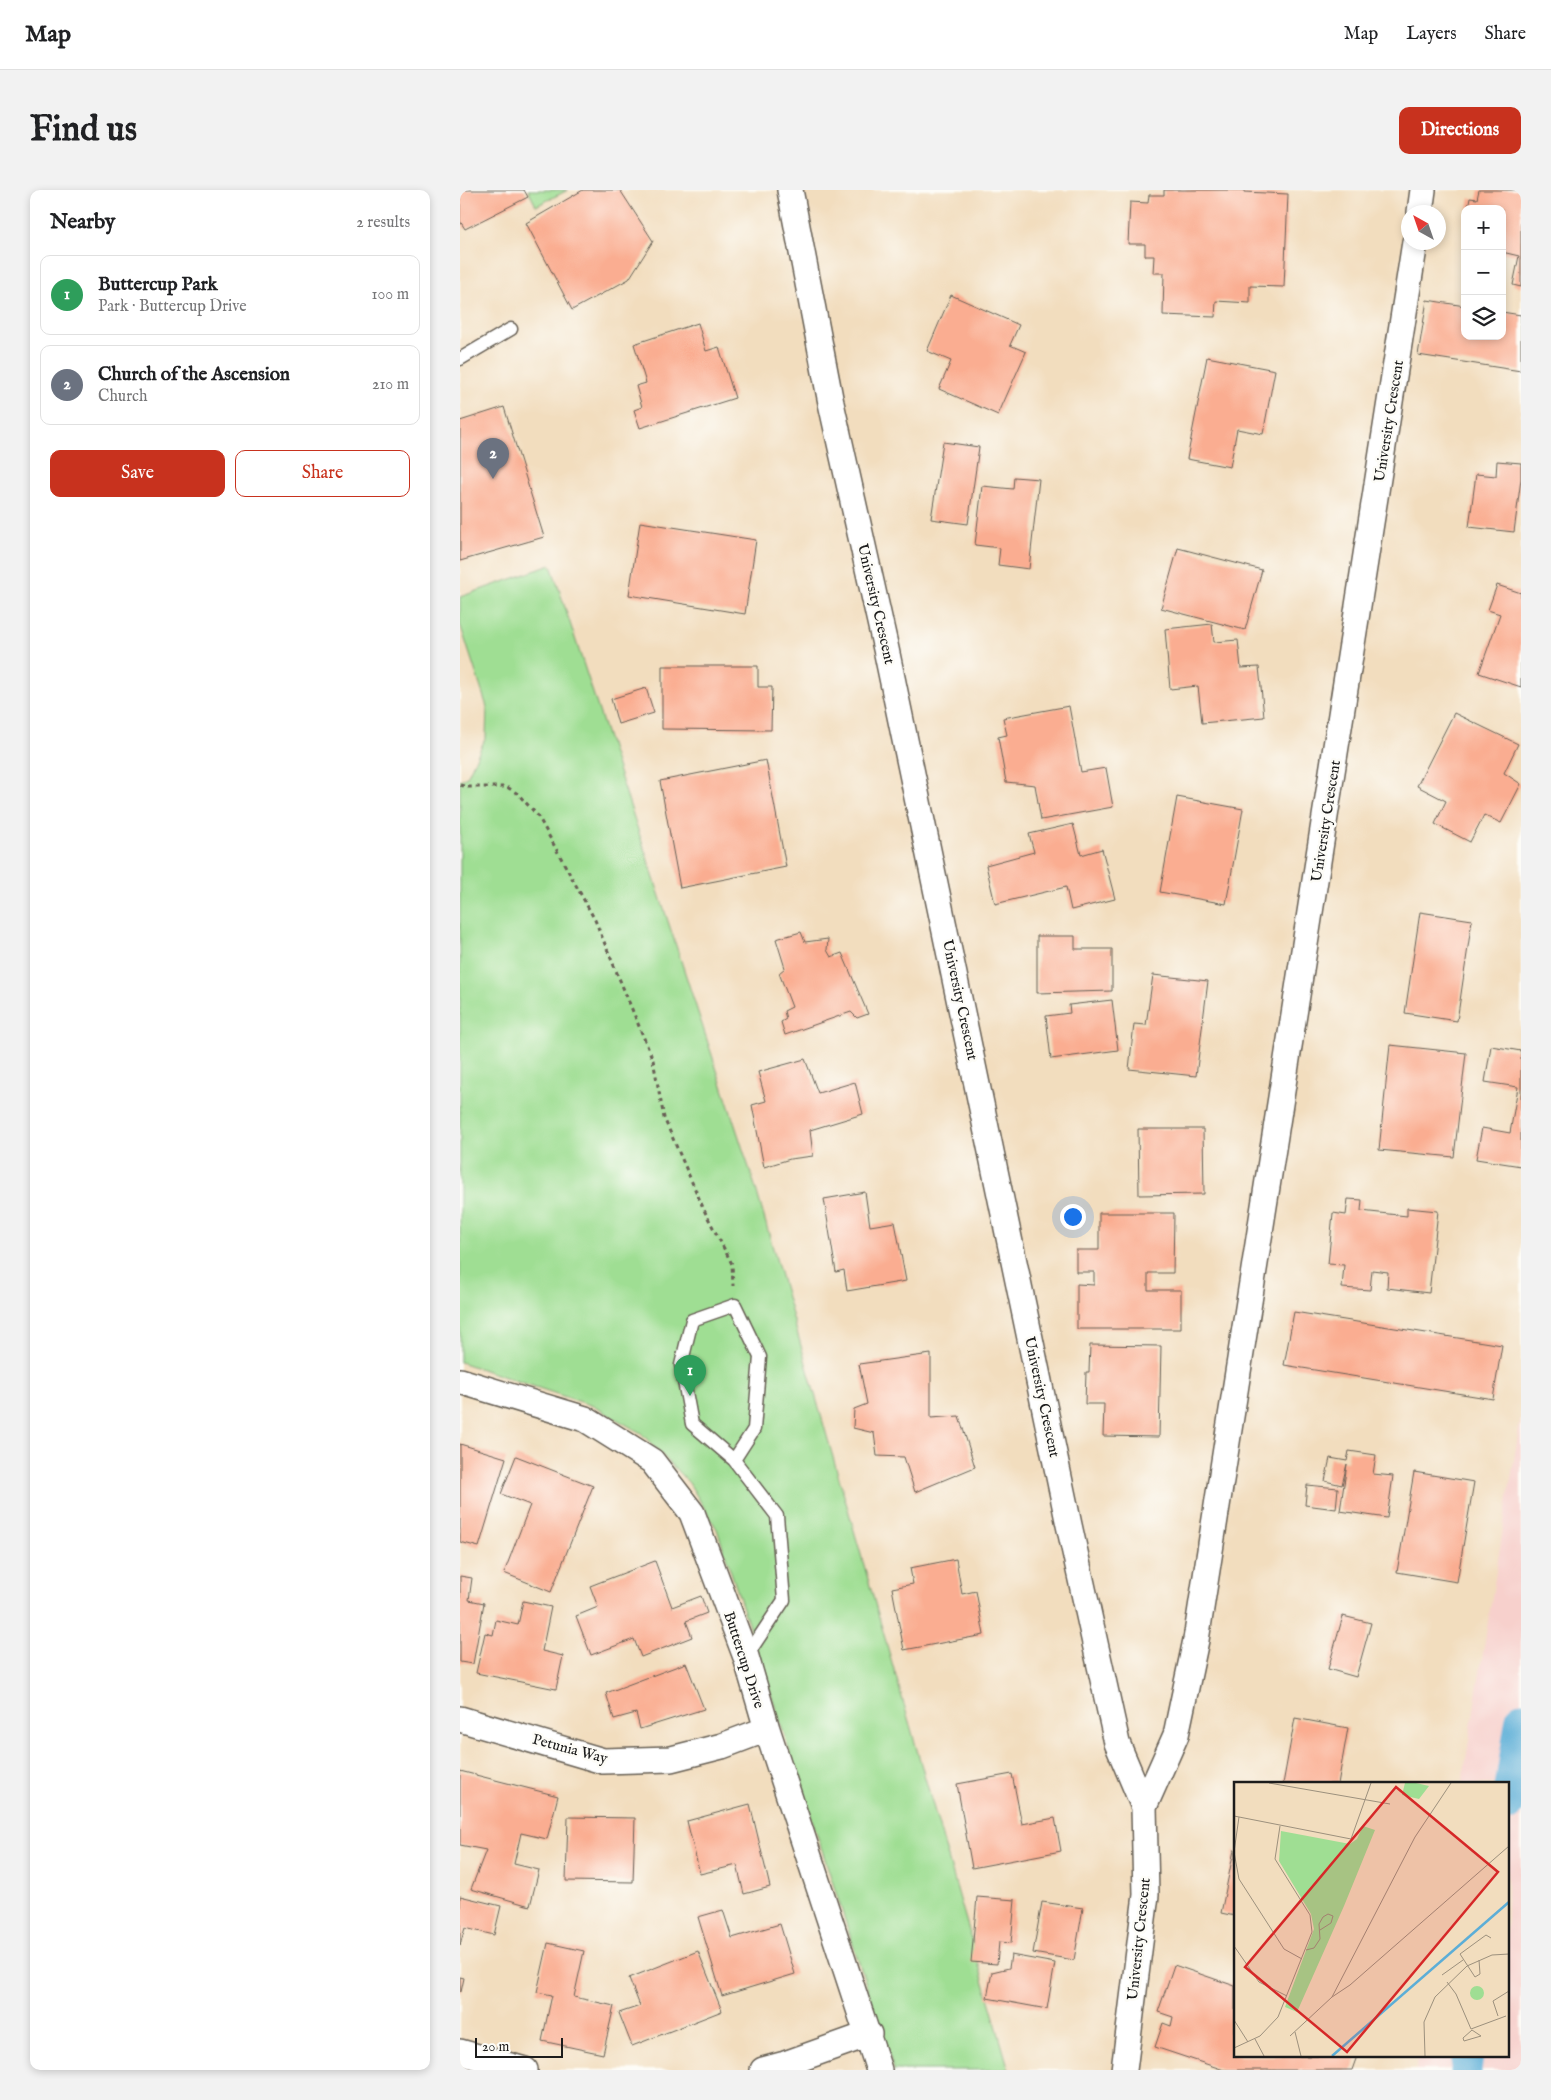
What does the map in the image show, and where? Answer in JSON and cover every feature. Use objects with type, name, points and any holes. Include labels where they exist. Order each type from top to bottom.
[{"type":"street","name":"University Crescent","points":[[790,190],[831,403],[886,649],[1068,1525],[1118,1743],[1144,1807],[1146,1895],[1124,2070]]},
{"type":"street","points":[[1421,205],[1423,190]]},
{"type":"street","name":"University Crescent","points":[[1144,1807],[1176,1734],[1196,1640],[1415,250]]},
{"type":"street","name":"Buttercup Drive","points":[[460,1381],[585,1419],[652,1461],[692,1512],[746,1657],[767,1729],[869,2034],[879,2070]]},
{"type":"street","name":"Petunia Way","points":[[460,1719],[603,1761],[671,1759],[722,1746],[767,1729]]},
{"type":"street","points":[[763,2070],[869,2034]]},
{"type":"street","points":[[460,2052],[525,2070]]},
{"type":"lane","points":[[460,359],[511,329]]},
{"type":"lane","points":[[734,1460],[754,1429],[760,1357],[735,1305],[692,1320],[681,1366],[692,1424],[734,1460],[776,1516],[784,1600],[746,1657]]},
{"type":"path","points":[[460,784],[468,787],[507,787],[518,794],[538,816],[594,920],[653,1060],[664,1118],[706,1212],[732,1264],[735,1305]]},
{"type":"shaded area","points":[[1521,1416],[1521,2070],[1416,2070],[1418,2058],[1508,2058],[1508,1782],[1462,1782]]},
{"type":"green space","points":[[528,190],[568,190],[536,206]]},
{"type":"green space","points":[[551,565],[756,1189],[1009,2070],[894,2070],[717,1529],[689,1483],[641,1433],[593,1406],[460,1362],[460,780],[467,777],[486,737],[487,707],[460,624],[460,597]]},
{"type":"building","points":[[460,190],[524,190],[528,197],[465,229],[460,221]]},
{"type":"building","points":[[583,190],[620,190],[653,241],[629,279],[572,310],[526,223]]},
{"type":"building","points":[[1164,190],[1244,190],[1244,192],[1288,194],[1284,287],[1250,286],[1250,303],[1216,301],[1215,317],[1163,315],[1164,273],[1153,273],[1154,256],[1145,256],[1145,244],[1128,244],[1130,202],[1148,203],[1149,195],[1164,195]]},
{"type":"building","points":[[1479,190],[1521,190],[1521,287],[1513,285],[1519,256],[1506,253],[1506,205],[1469,205],[1470,198],[1477,199]]},
{"type":"building","points":[[951,295],[1019,325],[1010,345],[1026,352],[998,415],[939,389],[951,361],[927,351]]},
{"type":"building","points":[[1427,300],[1461,305],[1461,340],[1506,340],[1506,313],[1521,315],[1521,371],[1418,355]]},
{"type":"building","points":[[698,323],[706,351],[719,347],[735,398],[640,428],[634,410],[642,407],[636,386],[646,383],[634,344]]},
{"type":"building","points":[[1207,357],[1275,370],[1263,434],[1237,429],[1230,467],[1187,459]]},
{"type":"building","points":[[504,407],[544,537],[460,561],[460,421]]},
{"type":"building","points":[[943,442],[979,447],[968,524],[931,519]]},
{"type":"building","points":[[1497,461],[1521,463],[1521,479],[1514,532],[1469,527],[1476,474],[1496,476]]},
{"type":"building","points":[[1014,477],[1039,479],[1029,569],[998,565],[1000,548],[975,545],[982,486],[1013,489]]},
{"type":"building","points":[[640,522],[756,540],[745,614],[629,595]]},
{"type":"building","points":[[1178,548],[1262,570],[1245,630],[1161,608]]},
{"type":"building","points":[[1497,585],[1521,593],[1521,687],[1479,673],[1500,614],[1488,610]]},
{"type":"building","points":[[1212,624],[1214,642],[1238,640],[1241,668],[1259,667],[1264,717],[1202,723],[1198,686],[1170,689],[1165,629]]},
{"type":"building","points":[[662,666],[758,666],[758,687],[772,687],[771,730],[662,729]]},
{"type":"building","points":[[646,688],[654,713],[618,724],[611,699]]},
{"type":"building","points":[[1069,706],[1081,772],[1106,768],[1113,807],[1041,820],[1035,785],[1006,782],[998,737],[1007,735],[1003,718]]},
{"type":"building","points":[[1454,713],[1518,744],[1504,773],[1521,784],[1501,823],[1484,815],[1470,842],[1435,824],[1446,801],[1417,786]]},
{"type":"building","points":[[766,760],[786,867],[680,888],[660,781]]},
{"type":"building","points":[[1177,797],[1243,809],[1226,904],[1160,892]]},
{"type":"building","points":[[1073,824],[1081,855],[1102,849],[1115,899],[1071,910],[1066,887],[995,904],[986,865],[1034,852],[1029,834]]},
{"type":"building","points":[[1420,912],[1472,920],[1457,1021],[1405,1013]]},
{"type":"building","points":[[801,932],[805,942],[828,939],[827,950],[831,957],[842,953],[868,1014],[857,1018],[851,1012],[785,1035],[781,1022],[786,1019],[784,1011],[792,1007],[779,973],[785,968],[776,939]]},
{"type":"building","points":[[1037,936],[1075,936],[1075,949],[1112,949],[1112,991],[1037,993]]},
{"type":"building","points":[[1153,975],[1208,981],[1196,1076],[1129,1069],[1134,1024],[1146,1025]]},
{"type":"building","points":[[1112,1000],[1118,1050],[1051,1059],[1046,1016],[1070,1013],[1069,1005]]},
{"type":"building","points":[[1390,1045],[1466,1053],[1454,1157],[1379,1150]]},
{"type":"building","points":[[1491,1046],[1521,1051],[1521,1166],[1476,1159],[1482,1128],[1510,1133],[1518,1087],[1485,1082]]},
{"type":"building","points":[[805,1059],[818,1093],[855,1082],[863,1114],[810,1130],[813,1156],[790,1159],[764,1167],[752,1105],[766,1101],[758,1072]]},
{"type":"building","points":[[1138,1129],[1203,1129],[1204,1194],[1139,1195]]},
{"type":"building","points":[[865,1192],[870,1226],[895,1222],[906,1281],[847,1291],[844,1270],[836,1272],[824,1199]]},
{"type":"building","points":[[1348,1199],[1362,1200],[1361,1211],[1407,1216],[1407,1208],[1438,1211],[1429,1293],[1387,1288],[1388,1272],[1372,1270],[1370,1290],[1342,1288],[1344,1265],[1328,1264],[1333,1213],[1346,1215]]},
{"type":"building","points":[[1099,1213],[1174,1213],[1173,1273],[1148,1273],[1148,1290],[1181,1290],[1181,1329],[1077,1329],[1077,1284],[1094,1285],[1094,1272],[1076,1272],[1076,1250],[1099,1250]]},
{"type":"building","points":[[1294,1312],[1502,1345],[1493,1399],[1284,1365]]},
{"type":"building","points":[[1090,1345],[1161,1346],[1159,1437],[1103,1436],[1104,1404],[1085,1404],[1086,1372],[1089,1372]]},
{"type":"building","points":[[931,1354],[931,1418],[959,1416],[975,1467],[915,1492],[904,1457],[877,1456],[874,1433],[853,1428],[854,1409],[867,1404],[859,1364]]},
{"type":"building","points":[[460,1444],[506,1458],[479,1547],[460,1542]]},
{"type":"building","points":[[1349,1451],[1376,1455],[1373,1474],[1393,1476],[1387,1518],[1340,1511],[1347,1464],[1342,1485],[1325,1481],[1330,1458],[1347,1461]]},
{"type":"building","points":[[516,1456],[593,1486],[551,1592],[504,1573],[530,1505],[501,1494]]},
{"type":"building","points":[[1414,1472],[1474,1482],[1457,1582],[1397,1572]]},
{"type":"building","points":[[1307,1485],[1338,1488],[1336,1509],[1305,1505]]},
{"type":"building","points":[[956,1559],[962,1594],[976,1591],[984,1635],[904,1650],[892,1588],[913,1584],[910,1568]]},
{"type":"building","points":[[655,1561],[672,1607],[701,1596],[707,1613],[686,1621],[692,1637],[641,1657],[634,1639],[591,1655],[576,1616],[598,1607],[590,1586]]},
{"type":"building","points":[[460,1576],[472,1578],[469,1600],[484,1603],[473,1664],[460,1662]]},
{"type":"building","points":[[523,1601],[551,1607],[542,1651],[563,1656],[556,1689],[476,1673],[485,1633],[493,1635],[496,1620],[518,1625]]},
{"type":"building","points":[[1343,1616],[1371,1623],[1356,1677],[1328,1669]]},
{"type":"building","points":[[686,1663],[704,1709],[640,1729],[636,1713],[614,1719],[606,1693]]},
{"type":"building","points":[[1295,1718],[1348,1728],[1338,1782],[1283,1782]]},
{"type":"building","points":[[460,1771],[558,1796],[547,1839],[521,1833],[514,1864],[539,1870],[530,1906],[471,1889],[486,1850],[460,1845]]},
{"type":"building","points":[[1012,1774],[1022,1824],[1055,1818],[1061,1851],[972,1868],[957,1784]]},
{"type":"building","points":[[750,1804],[770,1887],[744,1894],[737,1865],[700,1874],[687,1821]]},
{"type":"building","points":[[568,1817],[635,1818],[633,1882],[566,1881]]},
{"type":"building","points":[[1234,1850],[1234,1916],[1221,1913]]},
{"type":"building","points":[[460,1896],[501,1906],[494,1935],[465,1928],[460,1945]]},
{"type":"building","points":[[977,1897],[1015,1900],[1011,1943],[999,1942],[997,1964],[971,1962]]},
{"type":"building","points":[[1042,1902],[1083,1908],[1074,1960],[1033,1953]]},
{"type":"building","points":[[723,1910],[732,1938],[780,1924],[795,1974],[722,1996],[698,1917]]},
{"type":"building","points":[[548,1943],[584,1951],[574,1997],[614,2006],[603,2054],[542,2041],[552,1995],[537,1992]]},
{"type":"building","points":[[698,1951],[722,2011],[632,2046],[619,2013],[640,2006],[629,1978]]},
{"type":"building","points":[[1011,1955],[1055,1963],[1047,2009],[987,1998],[992,1972],[1009,1968]]},
{"type":"building","points":[[1174,1965],[1234,1986],[1234,2058],[1356,2058],[1352,2070],[1224,2070],[1155,2047],[1163,2023],[1171,2026],[1173,2017],[1158,2012]]},
{"type":"building","points":[[460,1977],[464,1978],[461,1992],[460,1992]]},
{"type":"waterway","points":[[1508,1800],[1521,1718]]},
{"type":"waterway","points":[[1466,2070],[1468,2058]]},
{"type":"place","name":"Church of the Ascension","points":[[493,479]]},
{"type":"place","name":"Buttercup Park","points":[[690,1396]]}]
